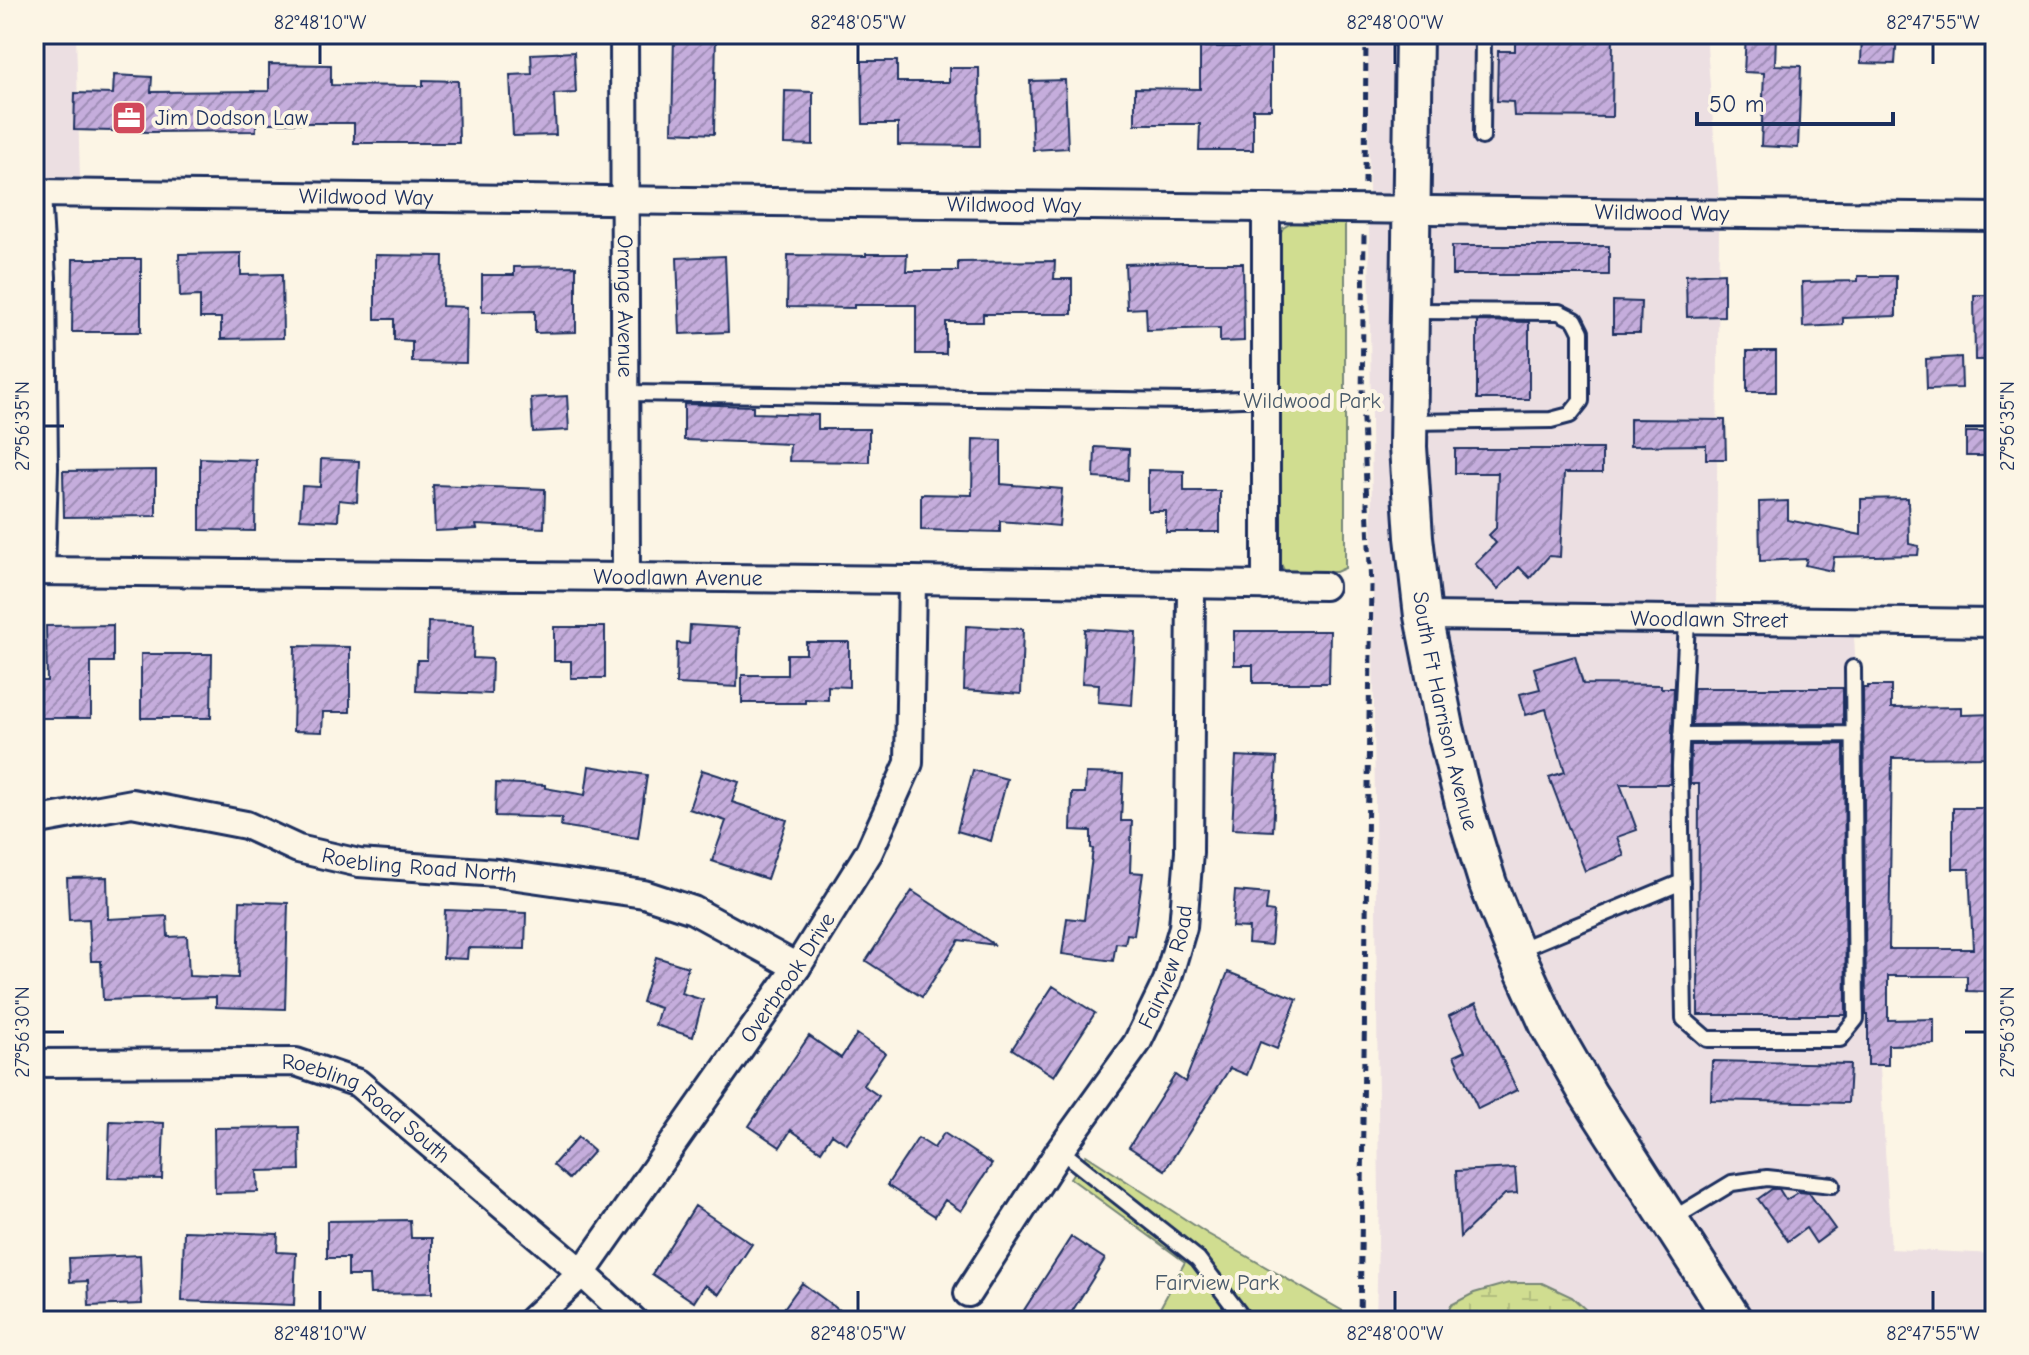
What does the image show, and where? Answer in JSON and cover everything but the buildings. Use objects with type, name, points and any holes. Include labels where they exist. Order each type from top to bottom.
[{"type":"main road","name":"South Ft Harrison Avenue","points":[[1414,34],[1408,447],[1414,537],[1423,616],[1467,816],[1488,884],[1550,1028],[1580,1081],[1734,1321]]},
{"type":"street","name":"Orange Avenue","points":[[624,34],[626,578]]},
{"type":"street","name":"Wildwood Way","points":[[38,194],[1995,217]]},
{"type":"street","points":[[1266,209],[1266,586]]},
{"type":"street","name":"Woodlawn Avenue","points":[[41,571],[1324,586]]},
{"type":"street","name":"Overbrook Drive","points":[[531,1321],[582,1273],[797,967],[869,852],[909,763],[912,580]]},
{"type":"street","name":"Fairview Road","points":[[968,1293],[1060,1150],[1137,1043],[1167,981],[1183,927],[1189,852],[1191,585]]},
{"type":"street","name":"Woodlawn Street","points":[[1423,616],[1995,623]]},
{"type":"street","name":"Roebling Road North","points":[[34,821],[132,803],[246,825],[298,849],[359,863],[497,873],[644,894],[693,910],[797,967]]},
{"type":"street","name":"Roebling Road South","points":[[34,1063],[296,1062],[358,1083],[634,1321]]},
{"type":"lane","points":[[1482,137],[1483,34]]},
{"type":"lane","points":[[38,194],[48,277],[50,468],[41,571]]},
{"type":"lane","points":[[1409,422],[1551,420],[1570,415],[1581,401],[1581,332],[1575,320],[1559,312],[1410,311]]},
{"type":"lane","points":[[626,393],[1191,401],[1266,398]]},
{"type":"lane","points":[[1687,620],[1681,735],[1684,1019],[1707,1039],[1840,1039],[1856,1019],[1853,668]]},
{"type":"lane","points":[[1681,735],[1854,734]]},
{"type":"lane","points":[[1515,951],[1682,882]]},
{"type":"lane","points":[[1060,1150],[1198,1259],[1245,1321]]},
{"type":"lane","points":[[1669,1222],[1732,1183],[1767,1178],[1832,1185]]},
{"type":"path","points":[[1360,1321],[1371,586],[1362,400],[1366,34]]},
{"type":"shaded area","points":[[34,34],[76,34],[80,179],[34,178]]},
{"type":"shaded area","points":[[1368,34],[1400,34],[1398,194],[1369,195]]},
{"type":"shaded area","points":[[1427,34],[1706,34],[1719,199],[1425,194]]},
{"type":"shaded area","points":[[1369,225],[1397,225],[1454,821],[1716,1321],[1598,1321],[1572,1298],[1542,1283],[1451,1305],[1444,1321],[1376,1321],[1379,1202]]},
{"type":"shaded area","points":[[1424,225],[1719,229],[1716,606],[1435,602],[1422,447]]},
{"type":"shaded area","points":[[1439,632],[1854,637],[1891,1249],[1995,1254],[1995,1321],[1750,1321],[1562,1021],[1500,878]]},
{"type":"green space","name":"Wildwood Park","points":[[1345,221],[1345,568],[1336,572],[1285,572],[1280,562],[1276,241],[1283,228],[1293,222]]},
{"type":"green space","name":"Fairview Park","points":[[1086,1155],[1208,1234],[1343,1311],[1343,1321],[1153,1321],[1185,1262],[1070,1178]]},
{"type":"green space","points":[[1509,1283],[1542,1283],[1572,1297],[1598,1321],[1444,1321],[1451,1305],[1474,1293]]},
{"type":"place","name":"Jim Dodson Law","points":[[129,118]]}]
